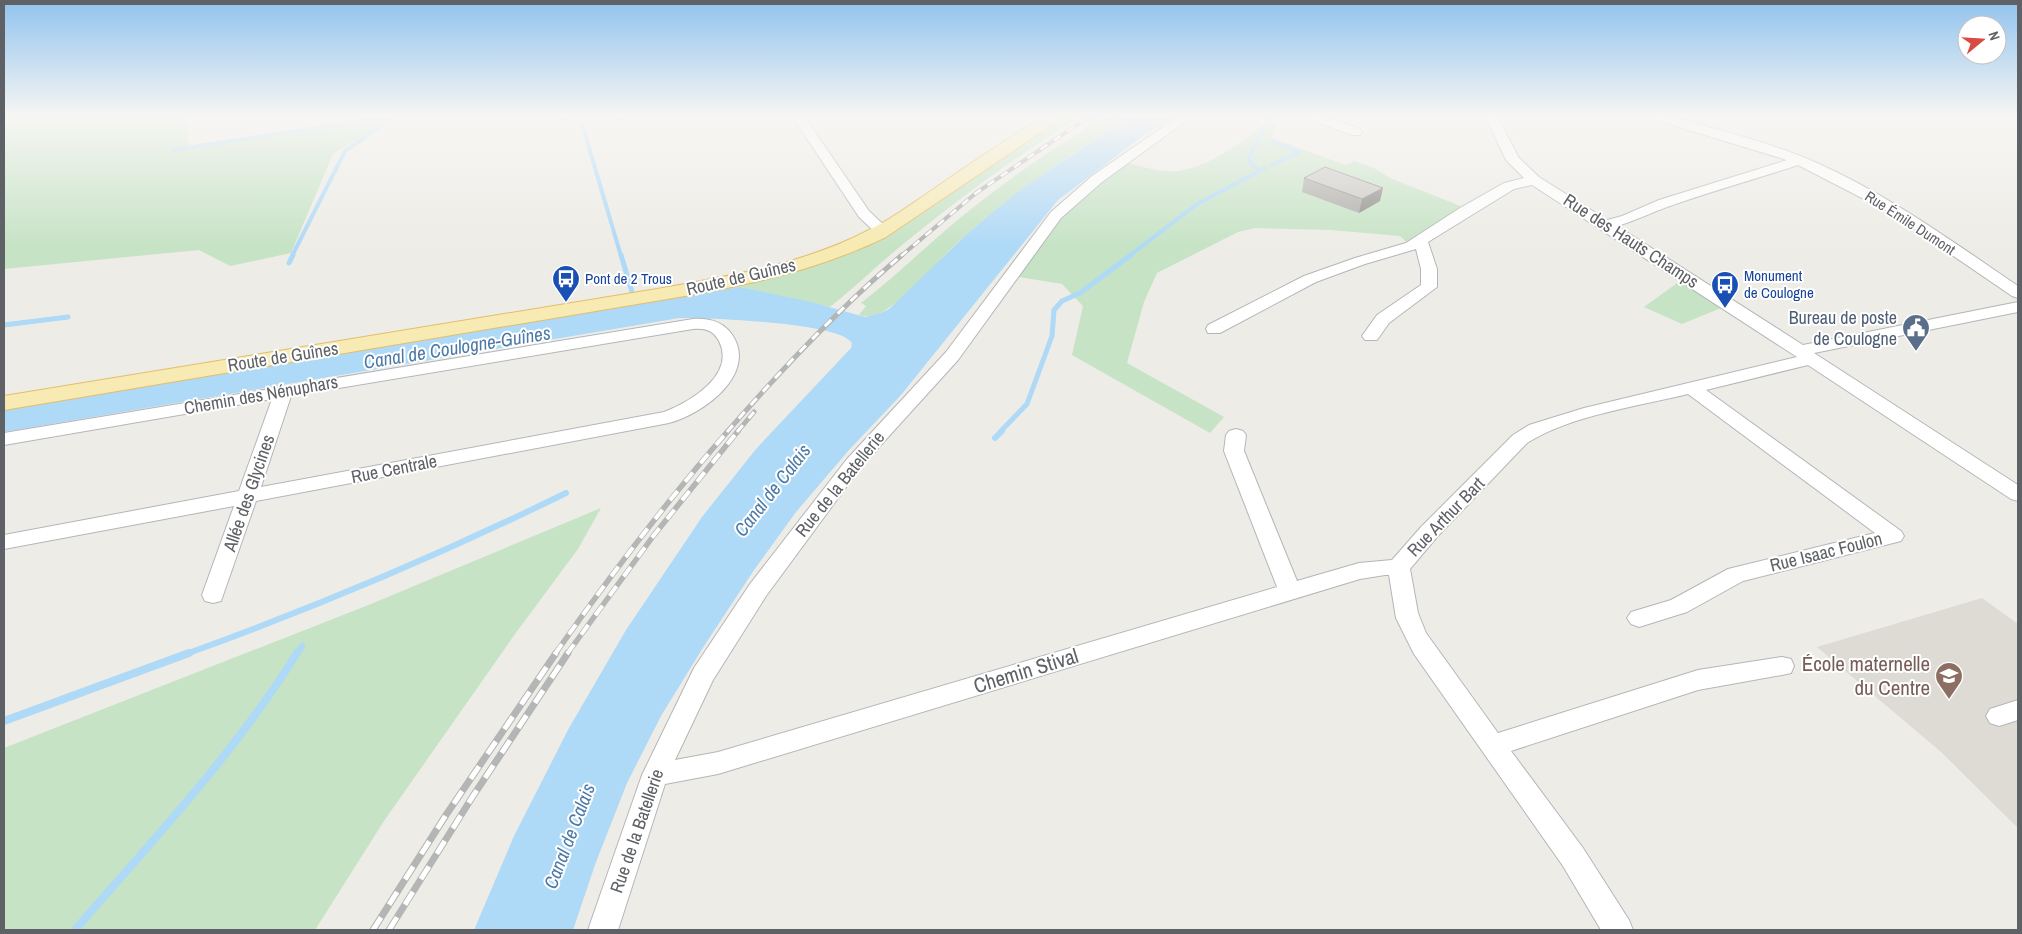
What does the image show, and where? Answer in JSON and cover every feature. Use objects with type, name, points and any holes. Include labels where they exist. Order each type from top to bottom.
[{"type":"main road","name":"Route de Guînes","points":[[4,403],[710,286],[797,265],[855,244],[882,231],[987,160]]},
{"type":"street","points":[[827,160],[864,214],[882,231]]},
{"type":"street","name":"Rue de la Batellerie","points":[[602,930],[655,775],[703,675],[732,630],[787,550],[849,470],[952,356],[1056,215],[1097,179],[1125,160]]},
{"type":"street","name":"Rue des Hauts Champs","points":[[1513,160],[1534,180],[1605,224],[2018,494]]},
{"type":"street","points":[[1605,224],[1626,219],[1664,203],[1732,183],[1799,160]]},
{"type":"street","name":"Rue Émile Dumont","points":[[1799,160],[1894,209],[2018,293]]},
{"type":"street","points":[[1214,329],[1310,279],[1360,261],[1411,246],[1465,211],[1509,186],[1534,180]]},
{"type":"street","points":[[1371,336],[1383,319],[1429,287],[1431,277],[1428,261],[1420,240]]},
{"type":"street","name":"Rue Arthur Bart","points":[[1618,930],[1586,877],[1433,663],[1416,636],[1405,608],[1403,583],[1398,568],[1436,525],[1526,434],[1591,412],[1805,355],[2018,307]]},
{"type":"street","name":"Chemin des Nénuphars","points":[[4,439],[679,325],[710,324],[719,328],[723,333]]},
{"type":"street","name":"Rue Centrale","points":[[4,542],[670,417],[692,404],[725,377],[732,358],[730,348],[723,333]]},
{"type":"street","name":"Rue Isaac Foulon","points":[[1639,618],[1679,606],[1736,574],[1893,536],[1690,387]]},
{"type":"street","name":"Allée des Glycines","points":[[212,595],[284,391]]},
{"type":"street","points":[[1236,435],[1234,451],[1290,592]]},
{"type":"street","name":"Chemin Stival","points":[[655,775],[718,763],[1359,571],[1374,568],[1398,568]]},
{"type":"street","points":[[1492,746],[1698,680],[1782,666]]},
{"type":"shaded area","name":"École maternelle du Centre","points":[[1982,598],[2018,624],[2018,828],[1941,752],[1817,647]]},
{"type":"green space","points":[[4,160],[331,160],[291,253],[230,266],[199,250],[4,269]]},
{"type":"green space","points":[[991,160],[1015,160],[964,196],[896,250],[830,307],[740,287],[642,304],[646,301],[815,265]]},
{"type":"green space","points":[[1038,160],[1065,160],[986,218],[957,243],[898,301],[877,314],[870,316],[859,315],[866,306],[861,303],[947,229],[998,188]]},
{"type":"green space","points":[[1213,160],[1330,160],[1345,165],[1355,161],[1374,168],[1390,178],[1468,209],[1411,246],[1400,236],[1331,230],[1255,228],[1238,232],[1157,273],[1144,302],[1127,363],[1224,417],[1210,433],[1072,355],[1083,306],[1062,284],[1019,277],[1060,217],[1124,162],[1165,171],[1178,171]]},
{"type":"green space","points":[[1680,281],[1721,308],[1682,324],[1644,307]]},
{"type":"green space","points":[[601,508],[578,549],[515,634],[384,821],[315,930],[4,930],[4,748],[371,604]]},
{"type":"water","points":[[1065,160],[1111,160],[1058,200],[901,395],[849,450],[796,512],[754,570],[661,716],[627,783],[596,862],[573,930],[474,930],[514,836],[569,728],[626,630],[702,517],[756,449],[851,348],[852,343],[842,336],[824,330],[799,326],[743,320],[679,318],[4,432],[4,409],[740,287],[811,302],[865,317],[889,309],[967,234],[1030,183]]},
{"type":"building","points":[[1325,167],[1383,188],[1362,199],[1304,178]]},
{"type":"waterway","points":[[292,256],[341,160]]},
{"type":"waterway","points":[[593,160],[621,256]]},
{"type":"waterway","points":[[1248,160],[1260,171]]},
{"type":"waterway","points":[[1272,165],[1283,160]]},
{"type":"waterway","points":[[1260,171],[1265,168]]},
{"type":"waterway","points":[[1129,256],[1197,204],[1260,171]]},
{"type":"waterway","points":[[289,263],[293,255]]},
{"type":"waterway","points":[[621,255],[632,292]]},
{"type":"waterway","points":[[1000,432],[1027,404],[1052,336],[1054,310],[1062,301],[1080,293],[1131,255]]},
{"type":"waterway","points":[[4,325],[68,317]]},
{"type":"waterway","points":[[995,438],[1002,431]]},
{"type":"waterway","points":[[186,654],[283,618],[378,579],[566,493]]},
{"type":"waterway","points":[[297,654],[302,646]]},
{"type":"waterway","points":[[4,721],[189,653]]},
{"type":"waterway","points":[[75,930],[192,796],[247,726],[297,653]]},
{"type":"railway","points":[[901,256],[976,193],[1025,160]]},
{"type":"railway","points":[[727,432],[811,340],[902,255]]},
{"type":"railway","points":[[737,432],[754,412]]},
{"type":"railway","points":[[555,654],[638,540],[728,431]]},
{"type":"railway","points":[[567,654],[654,535],[738,431]]},
{"type":"railway","points":[[373,930],[446,815],[556,653]]},
{"type":"railway","points":[[389,930],[473,796],[568,653]]},
{"type":"place","name":"Pont de 2 Trous","points":[[566,303]]},
{"type":"place","name":"Monument de Coulogne","points":[[1725,309]]},
{"type":"place","name":"Bureau de poste de Coulogne","points":[[1916,352]]},
{"type":"place","name":"École maternelle du Centre","points":[[1949,700]]},
{"type":"water label","name":"Canal de Coulogne-Guînes","points":[[457,347]]},
{"type":"water label","name":"Canal de Calais","points":[[772,490]]},
{"type":"water label","name":"Canal de Calais","points":[[569,836]]}]
